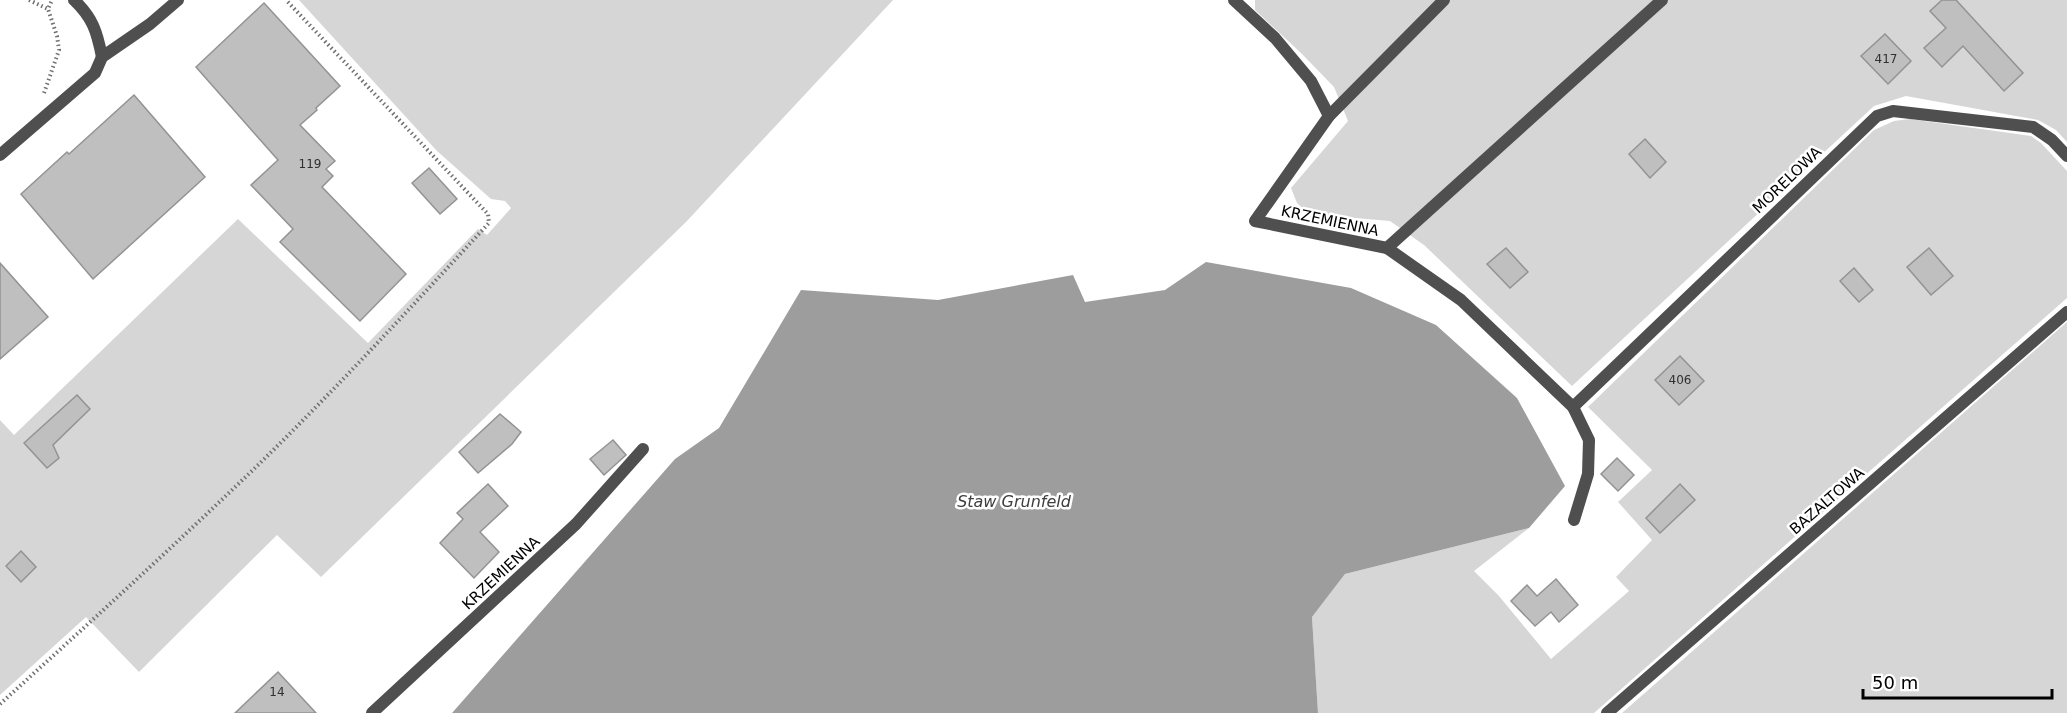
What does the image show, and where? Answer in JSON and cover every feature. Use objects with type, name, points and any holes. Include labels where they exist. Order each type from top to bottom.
[{"type":"street","points":[[74,0],[97,32],[102,57]]},
{"type":"street","points":[[0,155],[95,73],[102,57],[150,24],[178,0]]},
{"type":"street","points":[[1234,0],[1275,38],[1311,81],[1329,116],[1444,0]]},
{"type":"street","points":[[1387,248],[1662,0]]},
{"type":"street","name":"MORELOWA","points":[[1573,407],[1877,116],[1893,111],[2033,127],[2052,140],[2067,156]]},
{"type":"street","name":"KRZEMIENNA","points":[[1329,116],[1255,221],[1387,248],[1461,300],[1573,407],[1589,440],[1588,474],[1574,520]]},
{"type":"street","name":"BAZALTOWA","points":[[1607,713],[2067,312]]},
{"type":"street","name":"KRZEMIENNA","points":[[372,713],[576,524],[643,449]]},
{"type":"path","points":[[29,0],[48,9]]},
{"type":"path","points":[[51,69],[57,56],[58,43],[48,9],[52,0]]},
{"type":"path","points":[[0,704],[257,465],[365,356],[489,223],[488,214],[286,0]]},
{"type":"shaded area","points":[[299,0],[893,0],[686,222],[321,577],[277,535],[139,672],[86,617],[0,695],[0,420],[14,435],[238,219],[368,343],[478,229],[487,235],[511,208],[505,201],[491,199],[437,151]]},
{"type":"shaded area","points":[[1255,0],[2067,0],[2067,142],[2056,130],[2038,120],[1906,96],[1874,106],[1572,386],[1424,245],[1390,221],[1309,214],[1297,203],[1291,188],[1348,121],[1334,87],[1255,10]]},
{"type":"shaded area","points":[[1910,119],[2031,136],[2041,143],[2067,171],[2067,298],[1594,713],[1318,713],[1312,617],[1345,574],[1529,528],[1474,571],[1499,596],[1551,659],[1629,591],[1616,577],[1652,540],[1618,502],[1652,470],[1588,407],[1874,130],[1894,121]]},
{"type":"shaded area","points":[[2067,322],[2067,713],[1622,713]]},
{"type":"water","name":"Staw Grunfeld","points":[[1206,262],[1351,288],[1436,325],[1517,398],[1565,486],[1529,528],[1345,574],[1312,617],[1318,713],[452,713],[675,459],[719,428],[801,290],[938,300],[1073,275],[1085,302],[1165,290]]},
{"type":"building","points":[[1942,0],[1956,0],[2023,73],[2004,91],[1963,46],[1942,67],[1924,48],[1946,28],[1930,11]]},
{"type":"building","points":[[264,3],[340,86],[300,125],[335,161],[326,169],[333,176],[322,187],[406,274],[360,321],[280,242],[293,229],[251,185],[278,160],[196,67]]},
{"type":"building","points":[[1885,34],[1911,61],[1888,84],[1861,56]]},
{"type":"building","points":[[134,95],[205,177],[93,279],[21,194]]},
{"type":"building","points":[[1645,139],[1666,162],[1650,178],[1629,154]]},
{"type":"building","points":[[429,168],[457,199],[440,214],[412,183]]},
{"type":"building","points":[[1506,248],[1528,272],[1510,288],[1487,264]]},
{"type":"building","points":[[1929,248],[1953,276],[1931,295],[1907,267]]},
{"type":"building","points":[[0,263],[48,317],[0,359]]},
{"type":"building","points":[[1854,268],[1873,290],[1859,302],[1840,281]]},
{"type":"building","points":[[1680,356],[1704,381],[1679,405],[1655,380]]},
{"type":"building","points":[[77,395],[90,409],[53,445],[59,458],[47,468],[24,443]]},
{"type":"building","points":[[500,414],[521,432],[512,444],[478,473],[459,452]]},
{"type":"building","points":[[613,440],[626,455],[604,475],[590,459]]},
{"type":"building","points":[[1617,458],[1634,475],[1618,491],[1601,474]]},
{"type":"building","points":[[488,484],[508,506],[480,532],[499,552],[474,578],[440,543],[463,519],[457,513]]},
{"type":"building","points":[[1680,484],[1695,500],[1660,533],[1646,518]]},
{"type":"building","points":[[21,551],[36,567],[21,582],[6,566]]},
{"type":"building","points":[[1556,579],[1578,605],[1559,622],[1551,612],[1535,626],[1511,601],[1527,585],[1537,596]]},
{"type":"building","points":[[278,672],[316,713],[235,713]]}]
